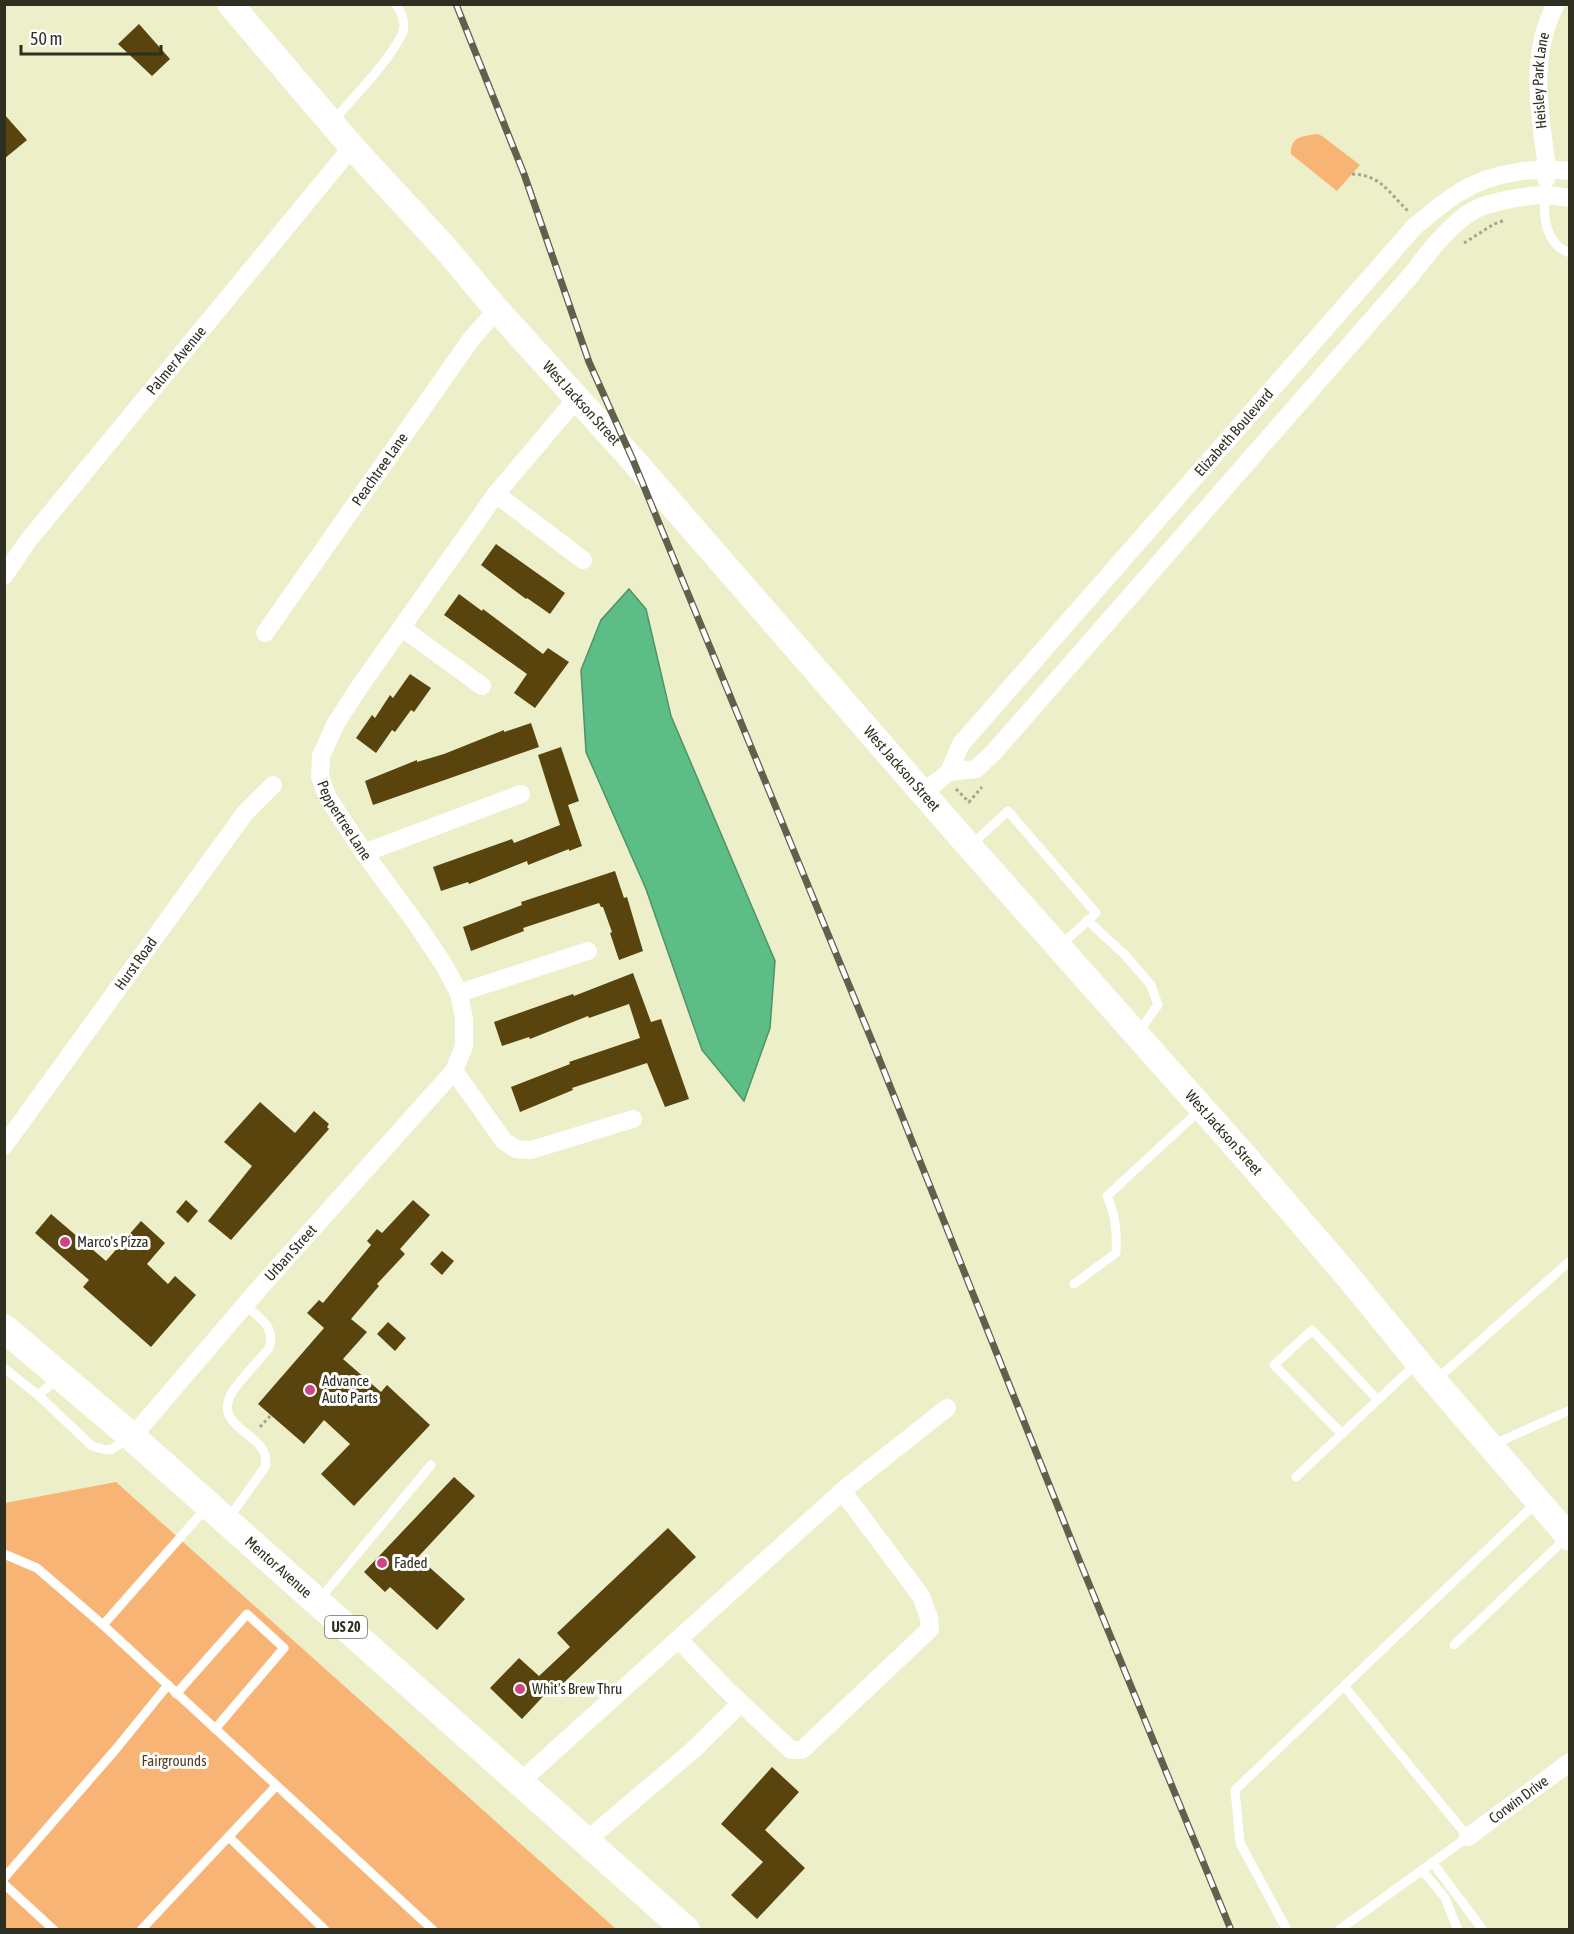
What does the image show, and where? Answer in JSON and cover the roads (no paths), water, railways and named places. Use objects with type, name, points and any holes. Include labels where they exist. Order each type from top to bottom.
[{"type":"main road","name":"Mentor Avenue","points":[[4,1328],[132,1437],[686,1929]]},
{"type":"street","name":"West Jackson Street","points":[[230,4],[352,147],[446,249],[497,310],[1137,1034],[1351,1280],[1418,1362],[1569,1537]]},
{"type":"street","name":"Heisley Park Lane","points":[[1545,195],[1546,168],[1538,94],[1538,69],[1542,40],[1556,4]]},
{"type":"street","name":"Palmer Avenue","points":[[4,576],[35,532],[352,147]]},
{"type":"street","name":"Elizabeth Boulevard","points":[[923,793],[949,772],[961,744],[1415,226],[1460,191],[1479,183],[1514,172],[1546,168],[1569,171]]},
{"type":"street","name":"Elizabeth Boulevard","points":[[949,772],[976,769],[994,752],[1411,275],[1432,248],[1455,225],[1471,212],[1500,202],[1545,195],[1569,198]]},
{"type":"street","name":"Peachtree Lane","points":[[265,633],[472,338],[497,310]]},
{"type":"street","name":"Peppertree Lane","points":[[454,1071],[464,1046],[464,1018],[459,993],[444,965],[418,926],[363,853],[328,798],[320,777],[321,756],[336,723],[360,686],[496,494],[577,398]]},
{"type":"street","points":[[496,494],[583,560]]},
{"type":"street","points":[[402,628],[482,686]]},
{"type":"street","name":"Hurst Road","points":[[8,1134],[245,813],[273,785]]},
{"type":"street","points":[[363,853],[521,794]]},
{"type":"street","points":[[459,993],[588,951]]},
{"type":"street","points":[[454,1071],[504,1141],[516,1149],[531,1150],[633,1119]]},
{"type":"street","name":"Urban Street","points":[[132,1437],[245,1305],[454,1071]]},
{"type":"street","points":[[520,1782],[843,1492],[947,1408]]},
{"type":"street","points":[[678,1639],[741,1703],[792,1750],[802,1750],[930,1629],[930,1618],[921,1596],[843,1492]]},
{"type":"street","points":[[586,1841],[692,1751],[741,1703]]},
{"type":"street","name":"Corwin Drive","points":[[1468,1837],[1569,1762]]},
{"type":"lane","points":[[332,123],[389,55],[404,29],[402,15],[396,4]]},
{"type":"lane","points":[[1545,195],[1544,220],[1550,236],[1563,251],[1569,253]]},
{"type":"lane","points":[[969,846],[1008,811],[1096,913],[1059,947]]},
{"type":"lane","points":[[1088,920],[1125,955],[1151,985],[1158,1005],[1137,1034]]},
{"type":"lane","points":[[1074,1284],[1116,1253],[1117,1230],[1114,1213],[1107,1196],[1202,1109]]},
{"type":"lane","points":[[1435,1382],[1569,1261]]},
{"type":"lane","points":[[103,1625],[265,1467],[267,1461],[263,1447],[232,1422],[229,1414],[228,1403],[233,1392],[269,1348],[272,1340],[267,1324],[245,1305]]},
{"type":"lane","points":[[1342,1434],[1274,1365],[1312,1330],[1378,1400]]},
{"type":"lane","points":[[1296,1478],[1418,1362]]},
{"type":"lane","points":[[4,1368],[38,1395],[80,1436],[96,1448],[112,1449],[132,1437]]},
{"type":"lane","points":[[38,1395],[61,1376]]},
{"type":"lane","points":[[1490,1446],[1569,1410]]},
{"type":"lane","points":[[318,1602],[431,1465]]},
{"type":"lane","points":[[1287,1929],[1240,1843],[1235,1790],[1538,1502]]},
{"type":"lane","points":[[1454,1645],[1569,1537]]},
{"type":"lane","points":[[4,1554],[37,1568],[103,1625],[433,1929]]},
{"type":"lane","points":[[176,1694],[247,1614],[284,1648],[214,1729]]},
{"type":"lane","points":[[4,1878],[168,1685]]},
{"type":"lane","points":[[1339,1929],[1468,1837],[1344,1686]]},
{"type":"lane","points":[[141,1929],[276,1786]]},
{"type":"lane","points":[[229,1837],[325,1929]]},
{"type":"lane","points":[[1432,1863],[1483,1929]]},
{"type":"lane","points":[[1422,1870],[1445,1898],[1458,1929]]},
{"type":"lane","points":[[4,1884],[54,1929]]},
{"type":"railway","points":[[456,4],[524,174],[589,362],[633,460],[874,1046],[1080,1562],[1231,1930]]},
{"type":"place","name":"Marco's Pizza","points":[[65,1242]]},
{"type":"place","name":"Advance Auto Parts","points":[[310,1390]]},
{"type":"place","name":"Faded","points":[[382,1563]]},
{"type":"place","name":"Whit's Brew Thru","points":[[520,1689]]},
{"type":"park label","name":"Fairgrounds","points":[[174,1761]]}]
